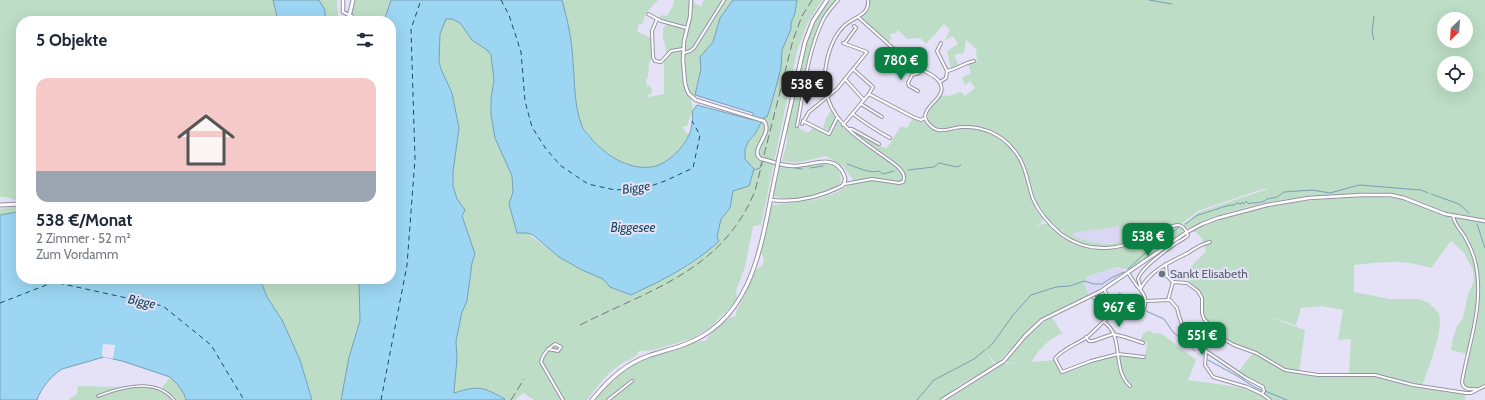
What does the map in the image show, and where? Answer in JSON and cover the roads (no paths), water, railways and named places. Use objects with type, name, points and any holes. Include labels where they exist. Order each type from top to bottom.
[{"type":"main road","points":[[350,15],[353,0]]},
{"type":"main road","points":[[592,400],[607,382],[628,366],[648,356],[701,338],[719,325],[732,312],[744,293],[753,271],[805,42],[817,15],[827,0]]},
{"type":"main road","points":[[0,205],[16,204]]},
{"type":"street","points":[[343,0],[343,12],[350,15]]},
{"type":"street","points":[[691,0],[683,51],[685,83],[689,94],[700,102],[764,121],[767,125],[766,130],[757,152],[758,157],[761,159],[792,166],[833,162],[838,165],[844,175],[845,184]]},
{"type":"street","points":[[657,19],[652,31],[653,55],[654,61],[661,62],[671,50],[690,51],[694,48],[724,0]]},
{"type":"street","points":[[798,126],[807,72],[814,42],[824,19],[838,0]]},
{"type":"street","points":[[770,200],[787,201],[818,196],[828,193],[845,184],[872,179],[899,183],[903,182],[903,172],[848,129],[831,109],[827,97],[825,74],[830,50],[839,31],[867,9],[869,4],[868,0]]},
{"type":"street","points":[[648,14],[657,19],[687,28]]},
{"type":"street","points":[[858,17],[907,62],[936,78],[940,82],[942,87],[941,94],[928,109],[926,118],[929,126],[940,130],[975,127],[991,132],[1003,139],[1015,150],[1023,164],[1034,200],[1039,210],[1052,226],[1061,233],[1072,240],[1098,248],[1115,248],[1130,245],[1174,225],[1182,226],[1187,232]]},
{"type":"street","points":[[802,124],[809,112],[845,79],[867,52],[844,43],[856,28],[854,26]]},
{"type":"street","points":[[940,82],[946,78],[947,71],[937,50],[941,43]]},
{"type":"street","points":[[947,71],[974,61]]},
{"type":"street","points":[[843,124],[853,114],[873,87],[853,70]]},
{"type":"street","points":[[918,91],[909,86],[908,83],[914,73],[919,73],[921,70]]},
{"type":"street","points":[[845,79],[864,100]]},
{"type":"street","points":[[869,94],[913,117],[921,120],[926,118]]},
{"type":"street","points":[[861,104],[882,117]]},
{"type":"street","points":[[853,114],[890,138]]},
{"type":"street","points":[[803,121],[829,134],[838,118]]},
{"type":"street","points":[[848,129],[852,129],[879,144]]},
{"type":"street","points":[[942,400],[1004,361],[1024,336],[1042,320],[1058,311],[1086,300],[1187,232],[1218,218],[1267,205],[1309,198],[1391,195],[1412,200],[1437,211],[1485,220]]},
{"type":"street","points":[[1453,215],[1455,223],[1470,245],[1479,282],[1476,325],[1462,382],[1466,389],[1477,389]]},
{"type":"street","points":[[1094,298],[1107,296],[1116,297],[1138,312],[1143,311],[1146,301],[1138,280],[1142,272],[1175,244],[1186,237],[1188,235],[1187,232]]},
{"type":"street","points":[[1141,288],[1158,268],[1199,246],[1210,242]]},
{"type":"street","points":[[1166,264],[1167,276],[1173,282],[1187,283],[1198,290],[1202,298],[1202,313],[1204,319],[1225,340],[1256,353],[1283,369],[1300,374],[1375,375],[1413,385],[1466,393],[1471,393],[1485,386]]},
{"type":"street","points":[[1128,273],[1137,286],[1141,288]]},
{"type":"street","points":[[1168,300],[1173,282]]},
{"type":"street","points":[[1104,289],[1107,296]]},
{"type":"street","points":[[1146,301],[1153,302],[1168,300],[1177,308],[1184,330],[1206,351],[1246,378],[1263,387],[1264,391],[1262,394]]},
{"type":"street","points":[[1134,309],[1126,314],[1112,316],[1086,337],[1056,357],[1056,360],[1062,372],[1091,361],[1118,354],[1144,357]]},
{"type":"street","points":[[1104,322],[1110,326],[1118,354],[1121,372],[1123,378],[1130,386]]},
{"type":"street","points":[[1086,337],[1089,341],[1092,341],[1113,334],[1143,343]]},
{"type":"street","points":[[548,349],[558,352],[561,346],[555,344],[548,349],[545,352],[541,362],[563,400]]},
{"type":"street","points":[[1206,351],[1205,366],[1213,377],[1247,387],[1262,394],[1270,400]]},
{"type":"street","points":[[608,400],[632,381]]},
{"type":"street","points":[[98,396],[121,388],[146,386],[160,389],[166,392],[174,400]]},
{"type":"water","points":[[273,0],[319,0],[325,10],[325,16],[277,16]]},
{"type":"water","name":"Biggesee","points":[[391,0],[562,0],[571,39],[576,103],[583,128],[603,150],[618,160],[634,166],[651,167],[663,163],[678,151],[690,133],[692,112],[697,105],[753,120],[753,113],[695,95],[701,69],[700,57],[713,42],[720,18],[733,0],[797,0],[795,13],[791,23],[791,29],[782,50],[781,68],[767,117],[764,117],[745,149],[745,159],[754,169],[749,186],[733,191],[730,208],[721,219],[717,237],[719,241],[688,265],[666,278],[631,295],[610,287],[603,279],[582,270],[559,257],[533,235],[527,233],[517,233],[509,204],[513,192],[512,176],[495,138],[491,115],[491,99],[494,80],[491,55],[487,50],[472,40],[460,23],[452,19],[446,19],[440,34],[439,62],[452,93],[459,128],[453,172],[453,186],[457,199],[465,210],[462,216],[475,254],[472,263],[467,301],[462,312],[456,341],[457,359],[454,393],[469,389],[481,388],[505,399],[504,400],[341,400],[349,357],[360,321],[359,284],[396,284],[396,16],[386,16]]},
{"type":"water","name":"Bigge","points":[[16,212],[16,284],[262,284],[267,297],[282,320],[300,360],[312,400],[186,400],[178,385],[170,377],[122,361],[104,357],[62,369],[47,383],[37,400],[0,400],[0,215]]},
{"type":"waterway","points":[[1149,0],[1172,4]]},
{"type":"waterway","points":[[1374,16],[1372,32],[1374,40]]},
{"type":"waterway","points":[[908,170],[934,167],[939,163],[957,167],[961,165]]},
{"type":"waterway","points":[[754,170],[760,168],[761,164]]},
{"type":"waterway","points":[[847,164],[867,171],[879,171],[883,174],[894,171]]},
{"type":"waterway","points":[[782,166],[802,169]]},
{"type":"waterway","points":[[810,168],[823,166]]},
{"type":"waterway","points":[[1185,224],[1198,215],[1237,203],[1241,204],[1242,202],[1244,204],[1246,201],[1249,204],[1261,202],[1277,197],[1284,192],[1312,190],[1330,193],[1359,185],[1421,190],[1428,193]]},
{"type":"waterway","points":[[1431,194],[1459,204],[1469,213]]},
{"type":"waterway","points":[[1477,224],[1485,248]]},
{"type":"waterway","points":[[1128,269],[1154,245],[1163,240],[1179,227]]},
{"type":"waterway","points":[[987,349],[1013,315],[1031,295],[1056,287],[1070,286],[1084,281],[1094,284],[1102,284],[1124,272]]},
{"type":"waterway","points":[[1119,293],[1132,300],[1142,309]]},
{"type":"waterway","points":[[1146,311],[1164,319],[1173,332],[1195,351]]},
{"type":"waterway","points":[[917,400],[934,380],[974,359],[985,350]]},
{"type":"waterway","points":[[1208,360],[1261,390]]},
{"type":"waterway","points":[[1265,391],[1287,400]]},
{"type":"railway","points":[[580,325],[658,288],[682,274],[704,259],[724,241],[741,218],[755,191],[793,40],[802,16],[812,0]]},
{"type":"railway","points":[[511,400],[524,379]]},
{"type":"place","name":"Sankt Elisabeth","points":[[1162,274]]}]
